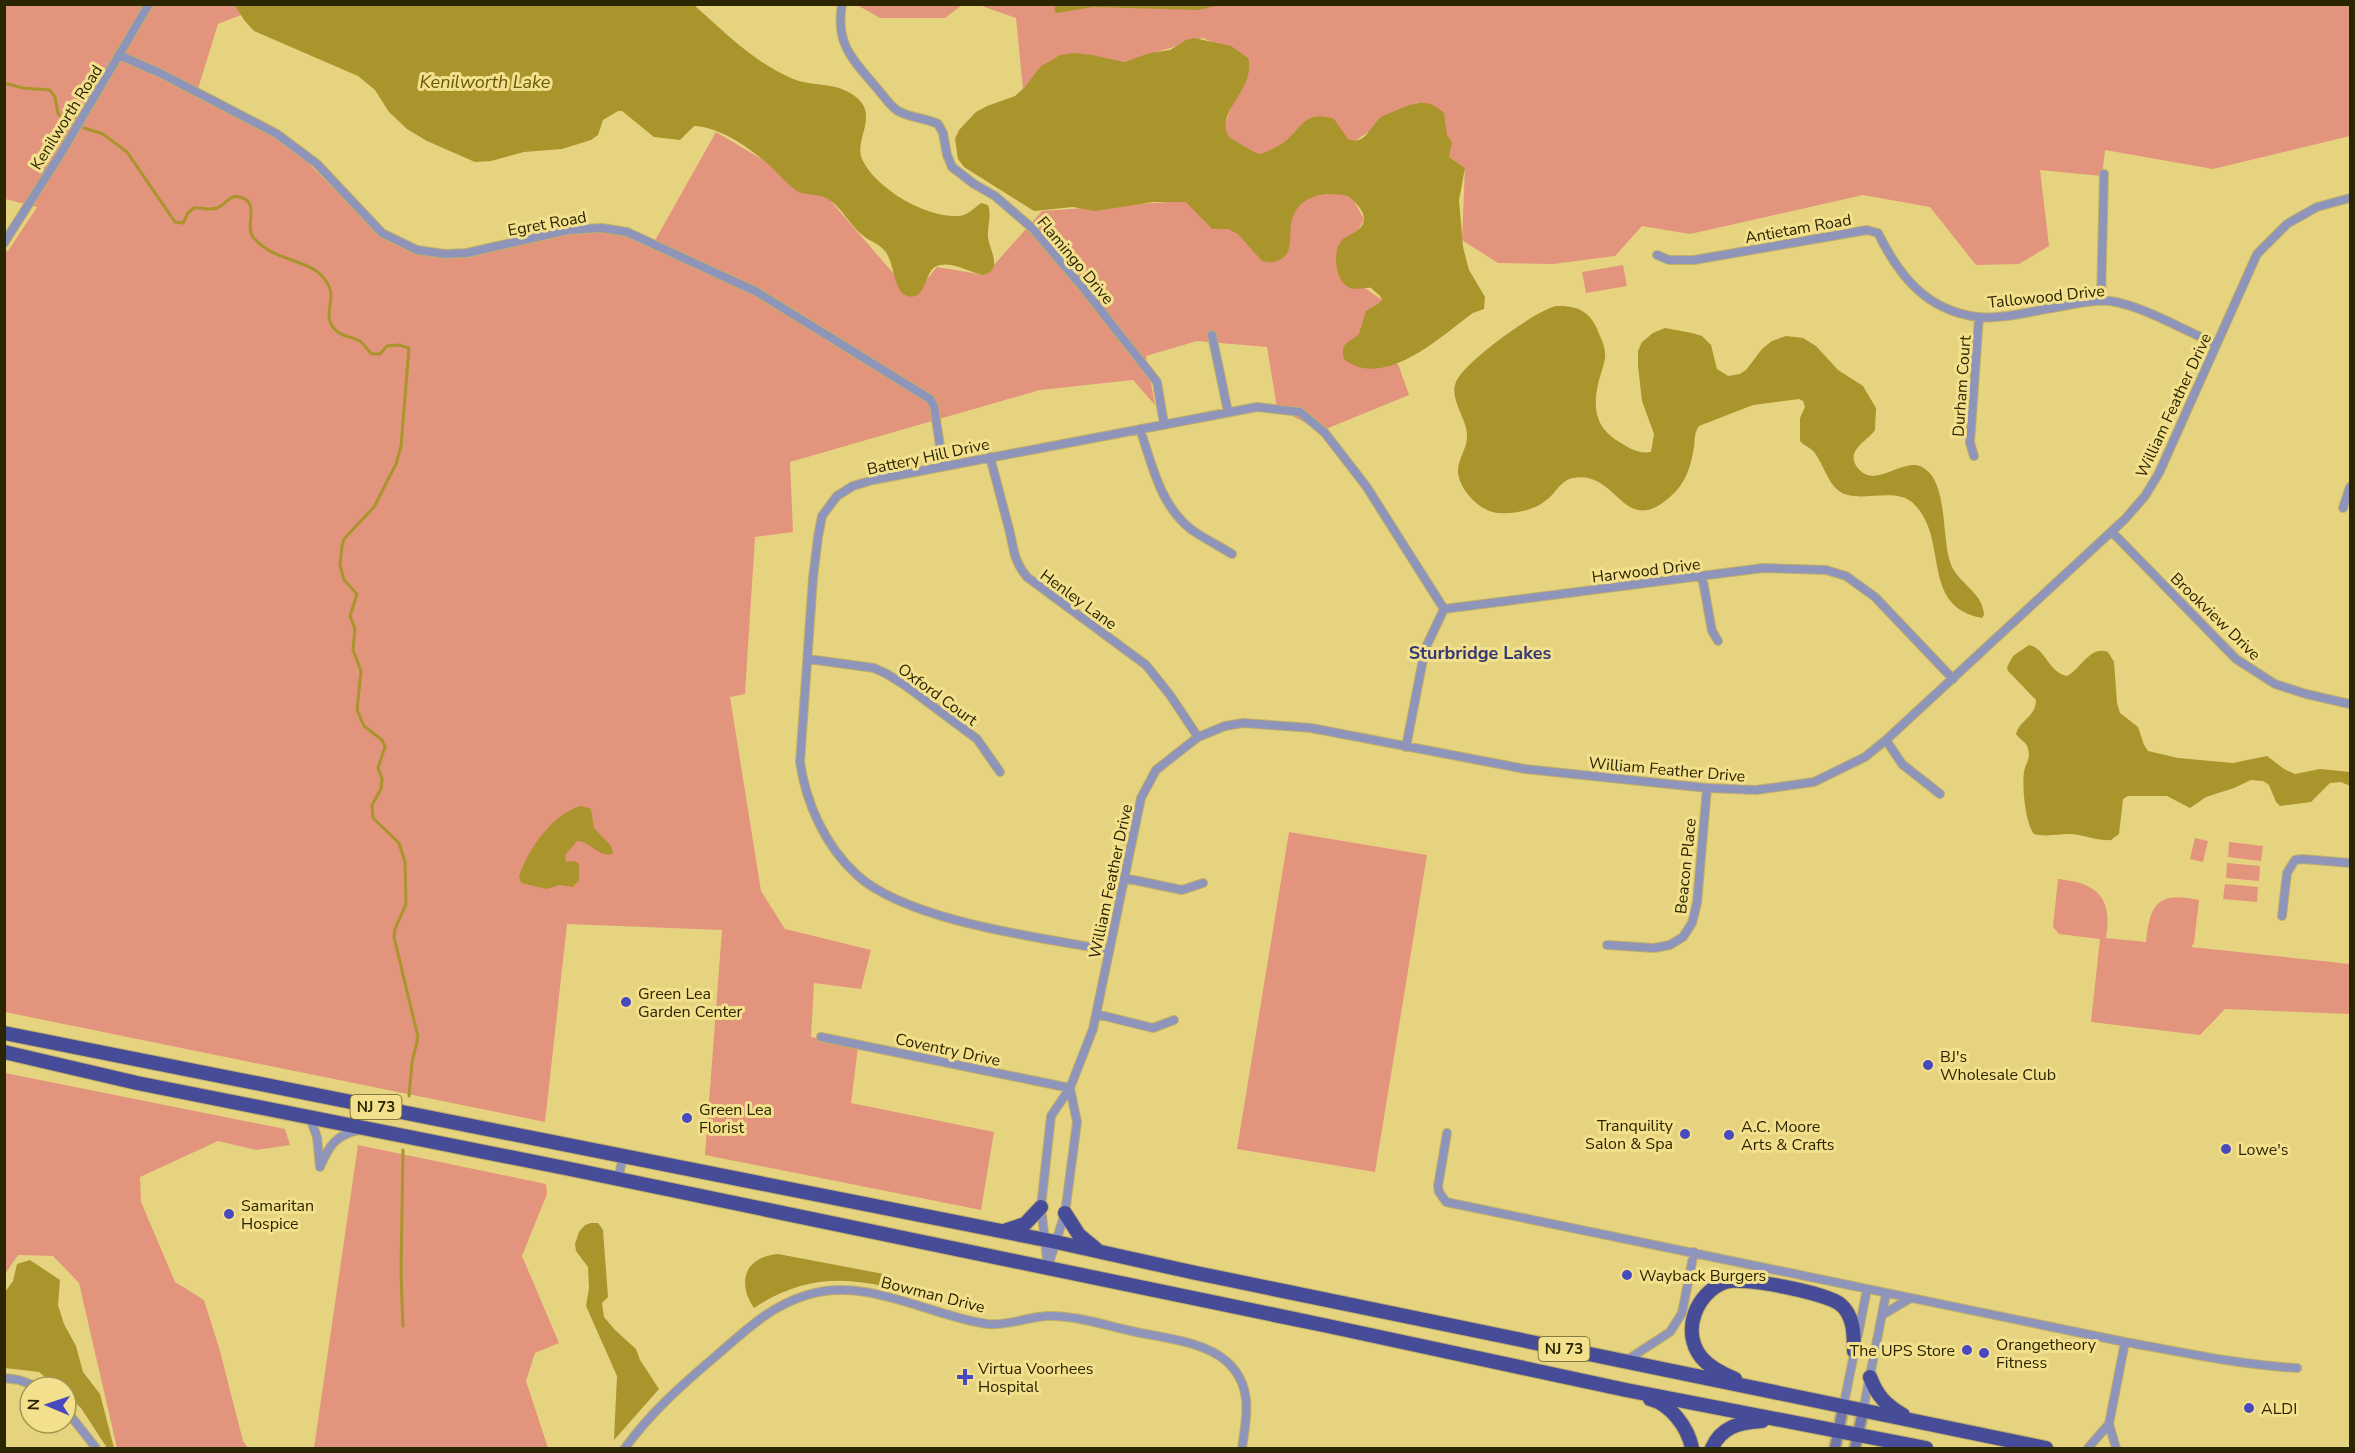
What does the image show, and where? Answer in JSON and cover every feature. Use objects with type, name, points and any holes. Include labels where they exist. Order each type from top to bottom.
[{"type":"highway","name":"NJ 73","points":[[4,1033],[1051,1241],[1190,1272],[2046,1449]]},
{"type":"highway","name":"NJ 73","points":[[4,1052],[137,1083],[307,1115],[1626,1390],[1838,1431],[1856,1442],[1926,1449]]},
{"type":"highway","points":[[1002,1232],[1025,1224],[1041,1207]]},
{"type":"highway","points":[[1065,1213],[1079,1235],[1100,1251]]},
{"type":"highway","points":[[1759,1390],[1711,1366],[1701,1357],[1691,1334],[1696,1309],[1703,1297],[1709,1290],[1726,1281],[1747,1280],[1826,1296],[1846,1311],[1853,1327],[1854,1351]]},
{"type":"highway","points":[[1870,1377],[1875,1392],[1886,1405],[1913,1421]]},
{"type":"highway","points":[[1626,1390],[1659,1401],[1684,1427],[1692,1449]]},
{"type":"highway","points":[[1712,1449],[1725,1431],[1735,1425],[1760,1420],[1799,1424]]},
{"type":"street","name":"Kenilworth Road","points":[[4,243],[149,4]]},
{"type":"street","name":"Flamingo Drive","points":[[842,4],[840,16],[842,29],[847,50],[854,63],[893,107],[905,115],[938,124],[952,167],[995,196],[1037,233],[1157,382],[1164,424]]},
{"type":"street","name":"Egret Road","points":[[119,55],[160,73],[277,134],[317,164],[382,233],[417,250],[438,254],[467,253],[568,230],[602,228],[627,232],[743,285],[930,399],[934,406],[943,466]]},
{"type":"street","points":[[2101,301],[2104,174]]},
{"type":"street","name":"William Feather Drive","points":[[1051,1241],[1041,1207],[1051,1116],[1070,1088],[1093,1029],[1141,798],[1156,770],[1198,737],[1224,726],[1243,723],[1311,728],[1525,768],[1707,788],[1756,790],[1814,782],[1865,757],[1886,740],[2112,532],[2145,496],[2159,473],[2257,254],[2287,224],[2317,207],[2350,198]]},
{"type":"street","name":"Antietam Road","points":[[1657,255],[1669,260],[1694,260],[1867,230],[1878,233],[1893,263],[1919,291],[1948,309],[1979,317]]},
{"type":"street","name":"Tallowood Drive","points":[[1979,317],[2019,314],[2101,301],[2118,303],[2144,312],[2216,344]]},
{"type":"street","name":"Durham Court","points":[[1974,456],[1970,442],[1979,317]]},
{"type":"street","points":[[1212,335],[1228,412]]},
{"type":"street","name":"Battery Hill Drive","points":[[1109,950],[995,929],[913,907],[881,891],[857,875],[832,844],[816,818],[803,784],[800,762],[813,578],[822,516],[837,496],[853,486],[943,466],[1257,407],[1288,409],[1300,412],[1320,429],[1366,486],[1444,609]]},
{"type":"street","points":[[1140,429],[1162,495],[1171,508],[1193,530],[1232,554]]},
{"type":"street","name":"Henley Lane","points":[[990,457],[1018,566],[1027,577],[1146,665],[1170,695],[1198,737]]},
{"type":"street","points":[[2343,508],[2350,487]]},
{"type":"street","name":"Brookview Drive","points":[[2112,532],[2236,659],[2275,684],[2350,704]]},
{"type":"street","name":"Harwood Drive","points":[[1444,609],[1763,568],[1826,570],[1846,576],[1875,597],[1953,679]]},
{"type":"street","points":[[1702,576],[1712,631],[1718,640]]},
{"type":"street","points":[[1406,747],[1425,649],[1444,609]]},
{"type":"street","name":"Oxford Court","points":[[808,659],[874,668],[887,674],[977,739],[1000,772]]},
{"type":"street","points":[[1886,740],[1902,764],[1940,794]]},
{"type":"street","name":"Beacon Place","points":[[1607,945],[1654,948],[1670,945],[1683,937],[1692,922],[1696,903],[1707,788]]},
{"type":"street","points":[[2282,916],[2287,873],[2295,860],[2350,863]]},
{"type":"street","points":[[1124,878],[1182,890],[1203,883]]},
{"type":"street","points":[[1096,1014],[1153,1028],[1174,1020]]},
{"type":"street","name":"Coventry Drive","points":[[821,1037],[1070,1088]]},
{"type":"street","name":"William Feather Drive","points":[[1048,1268],[1051,1241],[1065,1213],[1077,1122],[1070,1088]]},
{"type":"street","points":[[307,1115],[312,1120],[317,1137],[320,1167],[329,1146],[347,1132],[366,1128]]},
{"type":"street","points":[[1447,1133],[1438,1186],[1446,1202],[2125,1342],[2208,1357],[2297,1368]]},
{"type":"street","points":[[618,1179],[623,1157]]},
{"type":"street","points":[[1624,1362],[1670,1332],[1682,1313],[1694,1252]]},
{"type":"street","points":[[1835,1449],[1867,1289]]},
{"type":"street","name":"Bowman Drive","points":[[625,1449],[655,1411],[675,1391],[765,1314],[788,1301],[831,1290],[874,1295],[986,1324],[1007,1324],[1036,1317],[1062,1317],[1183,1340],[1204,1347],[1222,1356],[1235,1369],[1243,1385],[1247,1400],[1242,1449]]},
{"type":"street","points":[[1856,1442],[1886,1294]]},
{"type":"street","points":[[1882,1315],[1909,1299]]},
{"type":"street","points":[[2116,1449],[2109,1424],[2125,1342]]},
{"type":"street","points":[[2088,1449],[2109,1424]]},
{"type":"street","points":[[78,1426],[96,1449]]},
{"type":"shaded area","points":[[962,4],[945,18],[880,18],[857,5]]},
{"type":"shaded area","points":[[5,5],[238,5],[241,15],[218,24],[196,95],[287,142],[381,236],[423,255],[606,228],[653,244],[716,132],[829,199],[913,296],[937,267],[985,275],[1042,211],[1181,201],[1225,126],[1247,58],[1203,38],[1124,62],[1061,55],[1023,89],[1016,18],[979,5],[2350,5],[2350,136],[2213,169],[2105,150],[2102,176],[2040,170],[2049,246],[2019,264],[1976,265],[1930,207],[1863,195],[1690,234],[1642,226],[1615,256],[1553,264],[1498,263],[1462,240],[1465,168],[1449,157],[1417,102],[1356,140],[1354,201],[1364,219],[1338,269],[1382,300],[1343,357],[1398,364],[1409,395],[1321,431],[1277,408],[1267,347],[1197,341],[1146,356],[1155,405],[1133,380],[1040,390],[790,462],[793,532],[755,537],[745,694],[730,697],[761,891],[785,929],[871,950],[861,989],[814,983],[811,1037],[858,1047],[851,1103],[994,1132],[981,1210],[705,1155],[722,930],[567,924],[545,1122],[5,1012],[4,250],[8,251],[37,207],[5,199]]},
{"type":"shaded area","points":[[1623,265],[1627,286],[1586,293],[1582,272]]},
{"type":"shaded area","points":[[1289,832],[1427,855],[1375,1172],[1237,1149]]},
{"type":"shaded area","points":[[2195,838],[2208,841],[2203,862],[2190,859]]},
{"type":"shaded area","points":[[2229,842],[2263,846],[2261,861],[2228,857]]},
{"type":"shaded area","points":[[2227,863],[2260,866],[2259,881],[2226,878]]},
{"type":"shaded area","points":[[2058,879],[2083,884],[2099,895],[2107,912],[2106,938],[2146,942],[2150,918],[2159,903],[2174,897],[2185,898],[2199,900],[2194,943],[2191,947],[2350,964],[2350,1014],[2225,1009],[2200,1035],[2091,1022],[2100,939],[2059,934],[2053,927]]},
{"type":"shaded area","points":[[2225,884],[2258,887],[2257,902],[2223,899]]},
{"type":"shaded area","points":[[5,1073],[285,1129],[290,1145],[256,1150],[218,1141],[140,1177],[141,1202],[175,1282],[204,1300],[220,1351],[243,1441],[248,1448],[117,1448],[79,1283],[53,1256],[18,1255],[5,1274]]},
{"type":"shaded area","points":[[358,1145],[546,1184],[547,1194],[522,1256],[559,1343],[535,1353],[526,1381],[548,1448],[314,1448]]},
{"type":"water","points":[[1056,4],[1220,5],[1198,10],[1093,7],[1057,13],[1054,10]]},
{"type":"water","name":"Kenilworth Lake","points":[[235,5],[694,5],[740,46],[777,71],[799,81],[840,88],[856,97],[863,104],[866,112],[861,145],[863,161],[879,182],[904,200],[932,212],[961,216],[981,203],[988,205],[990,213],[988,238],[994,259],[993,269],[984,275],[954,265],[941,265],[931,270],[921,292],[912,297],[905,295],[898,288],[885,251],[861,234],[838,207],[821,196],[797,191],[745,146],[715,130],[704,127],[694,126],[680,140],[654,137],[622,111],[618,111],[603,120],[598,135],[591,140],[562,149],[524,152],[491,161],[475,162],[427,141],[407,129],[389,112],[375,90],[358,76],[254,31]]},
{"type":"water","points":[[1194,38],[1231,46],[1248,58],[1249,69],[1246,80],[1226,119],[1226,129],[1230,138],[1259,154],[1282,144],[1301,125],[1314,117],[1334,119],[1348,139],[1359,140],[1382,117],[1410,105],[1427,103],[1444,113],[1447,135],[1452,142],[1449,157],[1465,168],[1459,200],[1463,247],[1469,270],[1485,297],[1484,309],[1473,313],[1412,357],[1377,369],[1360,367],[1344,359],[1343,349],[1359,334],[1366,311],[1382,300],[1371,288],[1348,287],[1338,272],[1336,258],[1339,245],[1358,230],[1364,221],[1359,207],[1348,196],[1322,195],[1300,205],[1292,220],[1287,254],[1276,261],[1265,262],[1238,234],[1228,229],[1212,229],[1186,202],[1153,202],[1095,211],[1073,207],[1034,211],[964,167],[958,159],[955,139],[959,130],[976,112],[1015,96],[1040,67],[1060,55],[1074,53],[1124,62],[1150,53],[1170,50]]},
{"type":"water","points":[[1556,306],[1578,309],[1593,321],[1605,352],[1596,400],[1601,424],[1612,437],[1624,445],[1643,452],[1651,452],[1654,434],[1642,401],[1638,351],[1642,342],[1653,333],[1665,328],[1702,336],[1711,345],[1717,369],[1728,376],[1740,374],[1746,370],[1762,349],[1772,341],[1786,336],[1803,338],[1816,346],[1838,370],[1863,386],[1876,408],[1875,430],[1859,446],[1854,456],[1857,467],[1872,476],[1914,465],[1922,467],[1931,475],[1941,498],[1948,556],[1956,574],[1980,601],[1984,615],[1982,618],[1962,611],[1950,600],[1942,586],[1931,535],[1925,519],[1914,504],[1897,496],[1847,495],[1835,487],[1814,452],[1800,441],[1800,418],[1805,407],[1803,401],[1799,399],[1753,405],[1699,426],[1684,480],[1671,496],[1655,507],[1642,510],[1631,507],[1601,483],[1588,478],[1573,478],[1566,481],[1546,500],[1534,508],[1520,512],[1491,512],[1477,504],[1465,491],[1459,476],[1458,469],[1467,434],[1456,401],[1454,388],[1456,382],[1461,373],[1501,338],[1533,317]]},
{"type":"water","points":[[2029,645],[2039,651],[2056,670],[2067,676],[2096,652],[2108,652],[2114,662],[2117,703],[2120,713],[2138,727],[2148,751],[2178,758],[2233,763],[2267,756],[2295,774],[2320,769],[2350,772],[2350,786],[2341,782],[2330,783],[2311,802],[2280,806],[2269,785],[2263,781],[2251,780],[2206,797],[2190,808],[2167,796],[2128,796],[2123,799],[2119,834],[2111,840],[2073,834],[2034,834],[2026,813],[2023,786],[2029,753],[2026,745],[2016,734],[2020,725],[2033,711],[2036,700],[2008,671],[2007,667],[2013,656]]},
{"type":"water","points":[[581,806],[591,809],[594,828],[611,846],[613,854],[603,853],[577,841],[566,854],[565,859],[567,862],[575,861],[579,864],[579,880],[573,887],[560,885],[547,889],[521,883],[519,877],[523,866],[542,834],[560,817]]},
{"type":"water","points":[[598,1223],[603,1230],[608,1297],[602,1303],[604,1317],[636,1349],[640,1360],[659,1389],[614,1440],[617,1376],[586,1306],[589,1288],[588,1267],[576,1251],[575,1244],[579,1232],[585,1225]]},
{"type":"water","points":[[778,1254],[889,1275],[887,1287],[852,1281],[818,1282],[786,1291],[754,1308],[746,1289],[747,1273],[758,1260]]},
{"type":"water","points":[[30,1260],[60,1280],[58,1305],[64,1324],[76,1346],[83,1372],[100,1394],[114,1448],[107,1448],[78,1405],[78,1375],[43,1375],[39,1372],[5,1368],[5,1292],[13,1281],[17,1264]]},
{"type":"waterway","points":[[4,83],[23,88],[50,90],[55,97],[58,114],[74,124]]},
{"type":"waterway","points":[[84,128],[103,134],[127,152],[175,222],[183,223],[188,213],[194,208],[214,209],[236,196],[246,200],[251,209],[251,232],[260,245],[314,270],[327,283],[331,296],[330,320],[335,329],[341,334],[360,341],[372,354],[380,354],[387,346],[399,345],[409,348],[401,446],[396,464],[374,507],[344,539],[340,565],[344,580],[357,594],[350,616],[355,629],[353,650],[361,671],[357,710],[364,726],[382,740],[385,747],[378,768],[382,779],[381,789],[372,805],[373,818],[399,843],[405,862],[406,904],[394,937],[418,1037],[412,1062],[409,1096]]},
{"type":"waterway","points":[[403,1150],[401,1274],[403,1326]]},
{"type":"place","name":"Green Lea Garden Center","points":[[626,1002]]},
{"type":"place","name":"BJ's Wholesale Club","points":[[1928,1065]]},
{"type":"place","name":"Green Lea Florist","points":[[687,1118]]},
{"type":"place","name":"Tranquility Salon & Spa","points":[[1685,1134]]},
{"type":"place","name":"A.C. Moore Arts & Crafts","points":[[1729,1135]]},
{"type":"place","name":"Lowe's","points":[[2226,1149]]},
{"type":"place","name":"Samaritan Hospice","points":[[229,1214]]},
{"type":"place","name":"Wayback Burgers","points":[[1627,1275]]},
{"type":"place","name":"The UPS Store","points":[[1967,1350]]},
{"type":"place","name":"Orangetheory Fitness","points":[[1984,1353]]},
{"type":"place","name":"Virtua Voorhees Hospital","points":[[965,1377]]},
{"type":"place","name":"ALDI","points":[[2249,1408]]},
{"type":"district","name":"Sturbridge Lakes","points":[[1480,653]]}]
